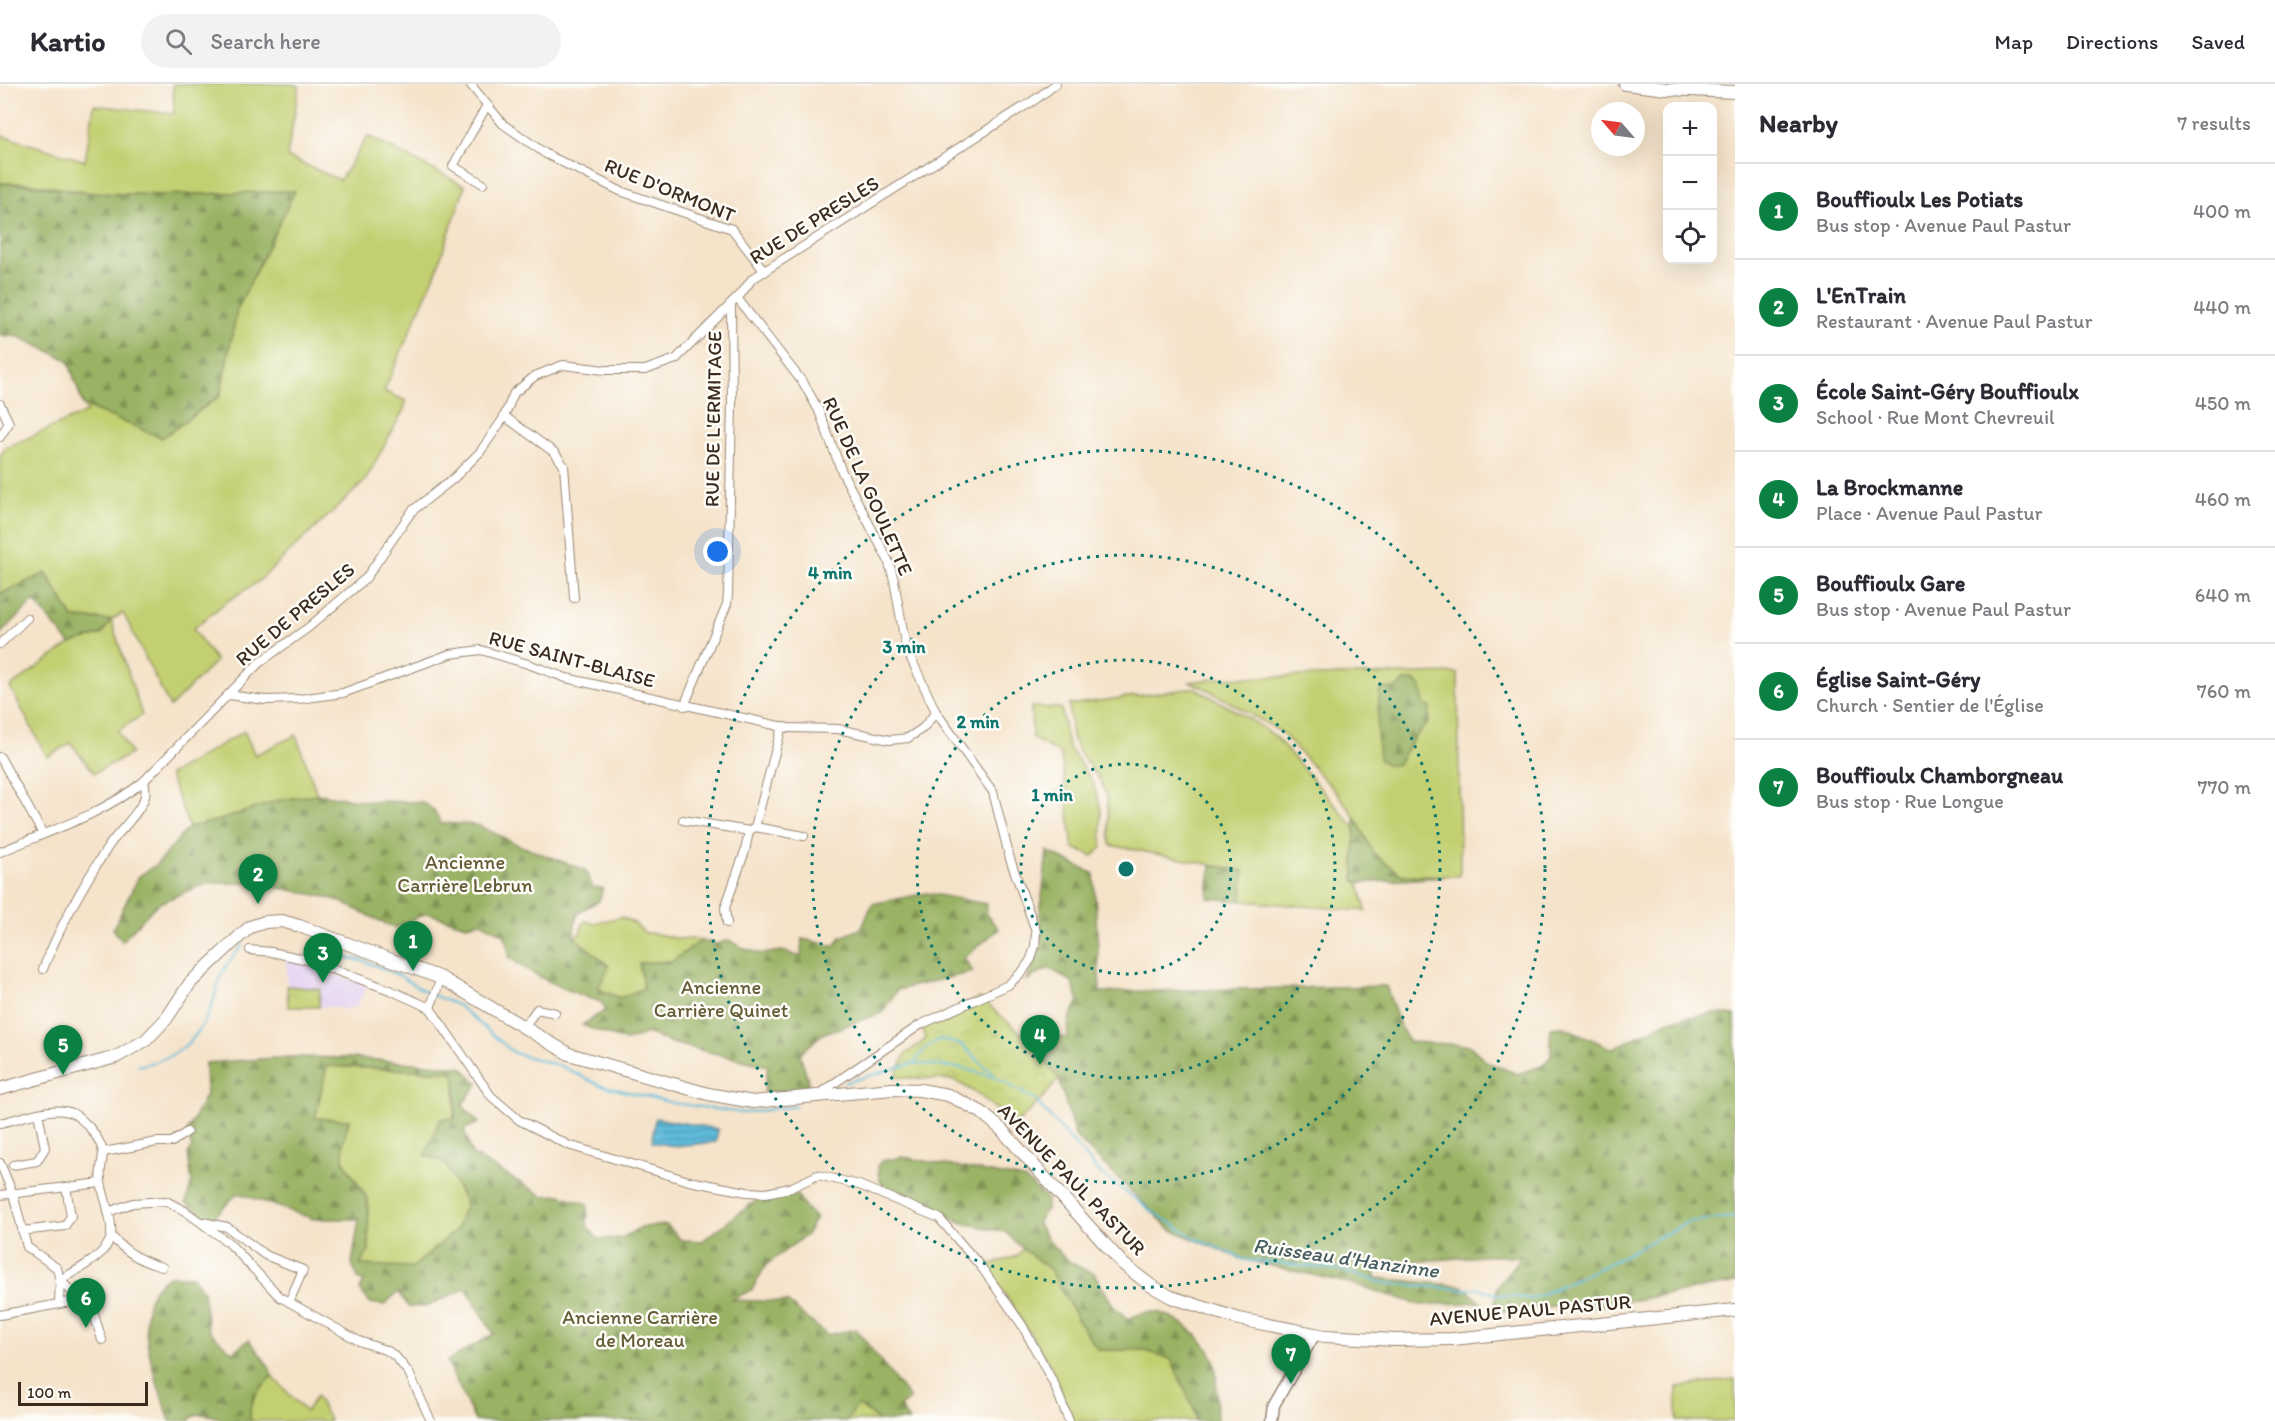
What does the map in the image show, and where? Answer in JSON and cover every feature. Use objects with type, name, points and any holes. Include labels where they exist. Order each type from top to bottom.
[{"type":"main road","points":[[1626,84],[1735,92]]},
{"type":"main road","name":"AVENUE PAUL PASTUR","points":[[0,1089],[116,1057],[146,1040],[167,1018],[190,983],[250,927],[265,922],[282,921],[441,978],[569,1054],[708,1094],[753,1102],[892,1089],[920,1089],[948,1095],[981,1112],[1001,1129],[1123,1264],[1150,1285],[1171,1297],[1239,1319],[1315,1334],[1395,1340],[1453,1339],[1735,1310]]},
{"type":"street","name":"RUE D'ORMONT","points":[[470,84],[503,124],[546,154],[620,191],[732,229],[765,272]]},
{"type":"street","name":"RUE DE PRESLES","points":[[0,852],[81,820],[129,793],[144,781],[259,663],[309,627],[366,578],[412,511],[454,478],[480,452],[504,416],[514,393],[535,376],[563,365],[605,370],[645,370],[676,359],[734,301],[752,279],[1056,84]]},
{"type":"street","points":[[483,184],[453,166],[488,105]]},
{"type":"street","name":"RUE DE L'ERMITAGE","points":[[684,706],[727,604],[734,301]]},
{"type":"street","name":"RUE DE LA GOULETTE","points":[[734,301],[804,384],[819,411],[842,472],[888,560],[894,580],[906,648],[936,712],[993,792],[1010,860],[1036,931],[1035,946],[1030,959],[1023,971],[1008,985],[920,1024],[814,1097]]},
{"type":"street","points":[[0,404],[4,408],[9,423],[0,437]]},
{"type":"street","points":[[504,416],[555,453],[564,466],[574,598]]},
{"type":"street","points":[[0,644],[27,618]]},
{"type":"street","name":"RUE SAINT-BLAISE","points":[[229,695],[265,700],[299,699],[343,693],[450,654],[481,650],[566,678],[782,726],[838,729],[890,740],[908,738],[923,728],[936,712]]},
{"type":"street","points":[[727,923],[725,908],[752,829],[782,726]]},
{"type":"street","points":[[0,757],[43,834]]},
{"type":"street","points":[[44,969],[66,920],[104,854],[144,800],[146,791],[144,781]]},
{"type":"street","points":[[683,820],[804,836]]},
{"type":"street","points":[[250,950],[304,959],[390,990],[433,1001],[491,1096],[519,1120],[568,1145],[689,1181],[747,1192],[766,1193],[790,1188],[818,1175],[859,1185],[939,1218],[982,1268],[1022,1325],[1054,1384],[1069,1421]]},
{"type":"street","points":[[433,1001],[441,978]]},
{"type":"street","points":[[524,1027],[537,1009],[555,1013]]},
{"type":"street","points":[[0,1123],[38,1113],[69,1112],[80,1117],[97,1137],[104,1152],[101,1183],[111,1236],[106,1246],[94,1259],[60,1280]]},
{"type":"street","points":[[13,1165],[37,1161],[45,1148],[38,1113]]},
{"type":"street","points":[[104,1152],[157,1142],[172,1142],[187,1132]]},
{"type":"street","points":[[0,1162],[13,1194],[27,1247],[57,1268],[60,1280],[59,1304]]},
{"type":"street","points":[[0,1195],[101,1183]]},
{"type":"street","points":[[22,1231],[65,1226],[71,1216],[66,1187]]},
{"type":"street","points":[[108,1212],[133,1203],[166,1201],[185,1211],[228,1243],[280,1297],[359,1341],[388,1351],[396,1357],[409,1373],[431,1421]]},
{"type":"street","points":[[200,1222],[227,1227],[265,1254],[303,1270],[289,1302]]},
{"type":"street","points":[[111,1236],[144,1263],[162,1267]]},
{"type":"street","points":[[60,1280],[80,1300],[92,1308],[102,1340]]},
{"type":"street","points":[[0,1315],[80,1300]]},
{"type":"street","points":[[1272,1421],[1274,1405],[1281,1390],[1315,1334]]},
{"type":"shaded area","points":[[286,957],[367,986],[355,1008],[351,1007],[350,1010],[332,1007],[288,1007]]},
{"type":"green space","points":[[173,84],[292,84],[299,86],[287,157],[340,180],[368,136],[465,186],[436,272],[384,391],[406,401],[404,409],[365,481],[259,581],[226,602],[193,629],[216,661],[170,707],[123,613],[111,620],[142,715],[118,731],[131,754],[94,773],[71,743],[47,757],[10,687],[70,644],[102,634],[110,620],[73,618],[46,573],[0,594],[0,455],[7,447],[87,412],[83,405],[162,438],[220,396],[237,310],[294,191],[166,195],[94,193],[26,183],[0,183],[0,135],[85,161],[94,105],[174,114]]},
{"type":"green space","points":[[0,183],[84,192],[146,195],[295,191],[237,310],[220,395],[162,438],[83,405],[68,360],[19,337],[0,335]]},
{"type":"green space","points":[[46,573],[73,618],[111,620],[102,634],[70,644],[34,601],[0,634],[0,594]]},
{"type":"green space","points":[[1458,673],[1460,876],[1402,875],[1374,854],[1355,817],[1337,793],[1281,732],[1207,689],[1189,682],[1221,678]]},
{"type":"green space","points":[[1405,681],[1416,681],[1421,687],[1424,704],[1430,707],[1429,722],[1414,738],[1397,765],[1388,765],[1379,759],[1378,750],[1377,724],[1380,689],[1396,688]]},
{"type":"green space","points":[[1195,688],[1275,736],[1355,828],[1354,880],[1359,883],[1366,911],[1242,901],[1244,871],[1110,845],[1107,797],[1100,780],[1081,755],[1072,737],[1069,705]]},
{"type":"green space","points":[[1031,707],[1061,708],[1068,746],[1093,782],[1101,809],[1102,847],[1093,856],[1073,848],[1061,754],[1032,738]]},
{"type":"green space","points":[[244,731],[255,755],[296,735],[317,794],[276,801],[220,820],[189,827],[169,775]]},
{"type":"green space","points":[[317,794],[365,801],[422,802],[434,810],[441,823],[478,825],[518,845],[585,870],[593,888],[603,888],[599,901],[586,907],[576,918],[574,937],[609,966],[598,989],[620,998],[644,988],[639,963],[672,961],[701,941],[717,944],[729,940],[745,949],[762,954],[782,951],[801,957],[802,939],[835,946],[841,937],[862,928],[872,904],[927,893],[987,904],[986,914],[999,929],[964,958],[973,972],[897,990],[882,1013],[822,1034],[800,1054],[809,1083],[793,1093],[764,1092],[768,1066],[671,1043],[647,1033],[626,1041],[582,1025],[606,1010],[601,1002],[553,984],[520,965],[510,958],[505,935],[481,922],[466,925],[427,913],[394,928],[337,900],[321,896],[254,883],[207,883],[157,904],[122,941],[113,929],[139,876],[157,864],[189,827],[220,820],[276,801]]},
{"type":"green space","points":[[1355,817],[1374,854],[1402,875],[1444,877],[1359,883],[1354,880]]},
{"type":"green space","points":[[1047,851],[1094,874],[1100,992],[1386,986],[1400,1026],[1409,1042],[1469,1045],[1487,1062],[1517,1074],[1542,1066],[1551,1056],[1550,1028],[1564,1027],[1613,1049],[1668,1021],[1713,1013],[1735,1015],[1735,1283],[1592,1307],[1583,1303],[1494,1312],[1497,1287],[1521,1256],[1482,1256],[1375,1265],[1376,1278],[1462,1286],[1482,1302],[1421,1305],[1353,1284],[1241,1259],[1170,1229],[1075,1136],[1059,1079],[1022,1034],[1067,1038],[1069,1019],[1079,1001],[1071,981],[1049,968],[1027,980],[1041,946],[1040,915]]},
{"type":"green space","points":[[1211,865],[1244,871],[1242,901],[1208,898]]},
{"type":"green space","points":[[621,917],[634,923],[645,933],[701,941],[672,961],[640,963],[644,988],[621,998],[598,989],[608,966],[574,937],[580,933],[584,921],[594,923]]},
{"type":"green space","points":[[287,986],[320,989],[319,1007],[288,1007]]},
{"type":"green space","points":[[980,998],[1022,1034],[1059,1079],[1015,1125],[978,1094],[954,1080],[895,1077],[905,1055],[926,1039],[920,1025]]},
{"type":"green space","name":"Ancienne Carrière de Moreau","points":[[290,1057],[353,1058],[462,1067],[478,1084],[462,1105],[479,1123],[464,1129],[472,1155],[543,1196],[560,1195],[588,1204],[587,1226],[598,1239],[622,1238],[641,1227],[667,1225],[681,1240],[702,1241],[757,1200],[797,1195],[816,1218],[806,1235],[766,1265],[752,1290],[731,1300],[787,1302],[827,1335],[856,1329],[910,1399],[900,1407],[909,1421],[879,1421],[858,1405],[846,1421],[731,1421],[726,1418],[717,1421],[475,1421],[447,1361],[494,1334],[466,1288],[427,1306],[409,1307],[398,1292],[384,1305],[370,1303],[360,1290],[364,1281],[359,1280],[352,1264],[359,1219],[314,1219],[238,1193],[211,1220],[186,1203],[192,1182],[188,1154],[192,1148],[187,1132],[206,1094],[205,1063]],"holes":[[[327,1066],[454,1072],[455,1118],[440,1119],[425,1155],[445,1163],[466,1204],[456,1230],[413,1267],[360,1265],[369,1251],[368,1200],[343,1160],[343,1142],[349,1120],[315,1118]]]},
{"type":"green space","points":[[327,1066],[454,1072],[455,1107],[445,1163],[466,1204],[456,1230],[413,1268],[359,1265],[369,1251],[368,1200],[343,1160],[343,1142],[349,1121],[315,1118]]},
{"type":"green space","points":[[902,1157],[1024,1179],[1047,1199],[1046,1209],[1037,1223],[1048,1240],[1076,1266],[1094,1273],[1114,1307],[1128,1319],[1147,1312],[1169,1316],[1188,1327],[1204,1343],[1215,1365],[1217,1421],[1197,1421],[1171,1359],[1143,1350],[1098,1350],[1079,1322],[1050,1269],[1005,1232],[963,1223],[939,1212],[917,1196],[884,1187],[879,1179],[878,1166],[881,1161]]},
{"type":"green space","points":[[1023,1249],[1050,1269],[1079,1322],[1098,1350],[1143,1350],[1171,1359],[1195,1412],[1196,1421],[1073,1421],[1051,1366],[987,1266],[1017,1256]]},
{"type":"green space","points":[[169,1276],[193,1276],[203,1291],[208,1330],[232,1352],[249,1340],[269,1366],[272,1376],[252,1402],[251,1421],[230,1421],[203,1414],[189,1421],[170,1421],[152,1365],[146,1323],[148,1304],[155,1288]]},
{"type":"green space","points":[[272,1376],[306,1412],[316,1396],[330,1421],[251,1421],[252,1402]]},
{"type":"green space","points":[[1735,1379],[1735,1421],[1677,1421],[1677,1387]]},
{"type":"green space","points":[[858,1405],[879,1421],[846,1421]]},
{"type":"water","points":[[655,1118],[718,1129],[716,1142],[674,1146],[652,1142]]},
{"type":"waterway","name":"Ruisseau d'Hanzinne","points":[[137,1066],[161,1060],[190,1042],[210,1010],[223,971],[243,945]]},
{"type":"waterway","name":"Ruisseau d'Hanzinne","points":[[316,952],[364,961],[398,975],[426,992],[459,1006],[514,1053],[561,1066],[599,1085],[673,1103],[743,1113],[796,1106]]},
{"type":"waterway","name":"Ruisseau d'Hanzinne","points":[[914,1063],[925,1049],[939,1039],[962,1045],[995,1076]]},
{"type":"waterway","name":"Ruisseau d'Hanzinne","points":[[844,1083],[914,1063],[961,1068],[997,1078],[1035,1100],[1100,1173],[1150,1210],[1195,1238],[1245,1260],[1341,1270],[1384,1283],[1481,1289],[1495,1294],[1531,1299],[1606,1265],[1688,1222],[1735,1217]]},
{"type":"place","name":"L'EnTrain","points":[[258,904]]},
{"type":"place","name":"Bouffioulx Les Potiats","points":[[413,971]]},
{"type":"place","name":"École Saint-Géry Bouffioulx","points":[[323,983]]},
{"type":"place","name":"La Brockmanne","points":[[1040,1065]]},
{"type":"place","name":"Bouffioulx Gare","points":[[63,1075]]},
{"type":"place","name":"Église Saint-Géry","points":[[86,1328]]},
{"type":"place","name":"Bouffioulx Chamborgneau","points":[[1291,1384]]},
{"type":"park label","name":"Ancienne Carrière Lebrun","points":[[465,874]]},
{"type":"park label","name":"Ancienne Carrière Quinet","points":[[721,998]]}]
